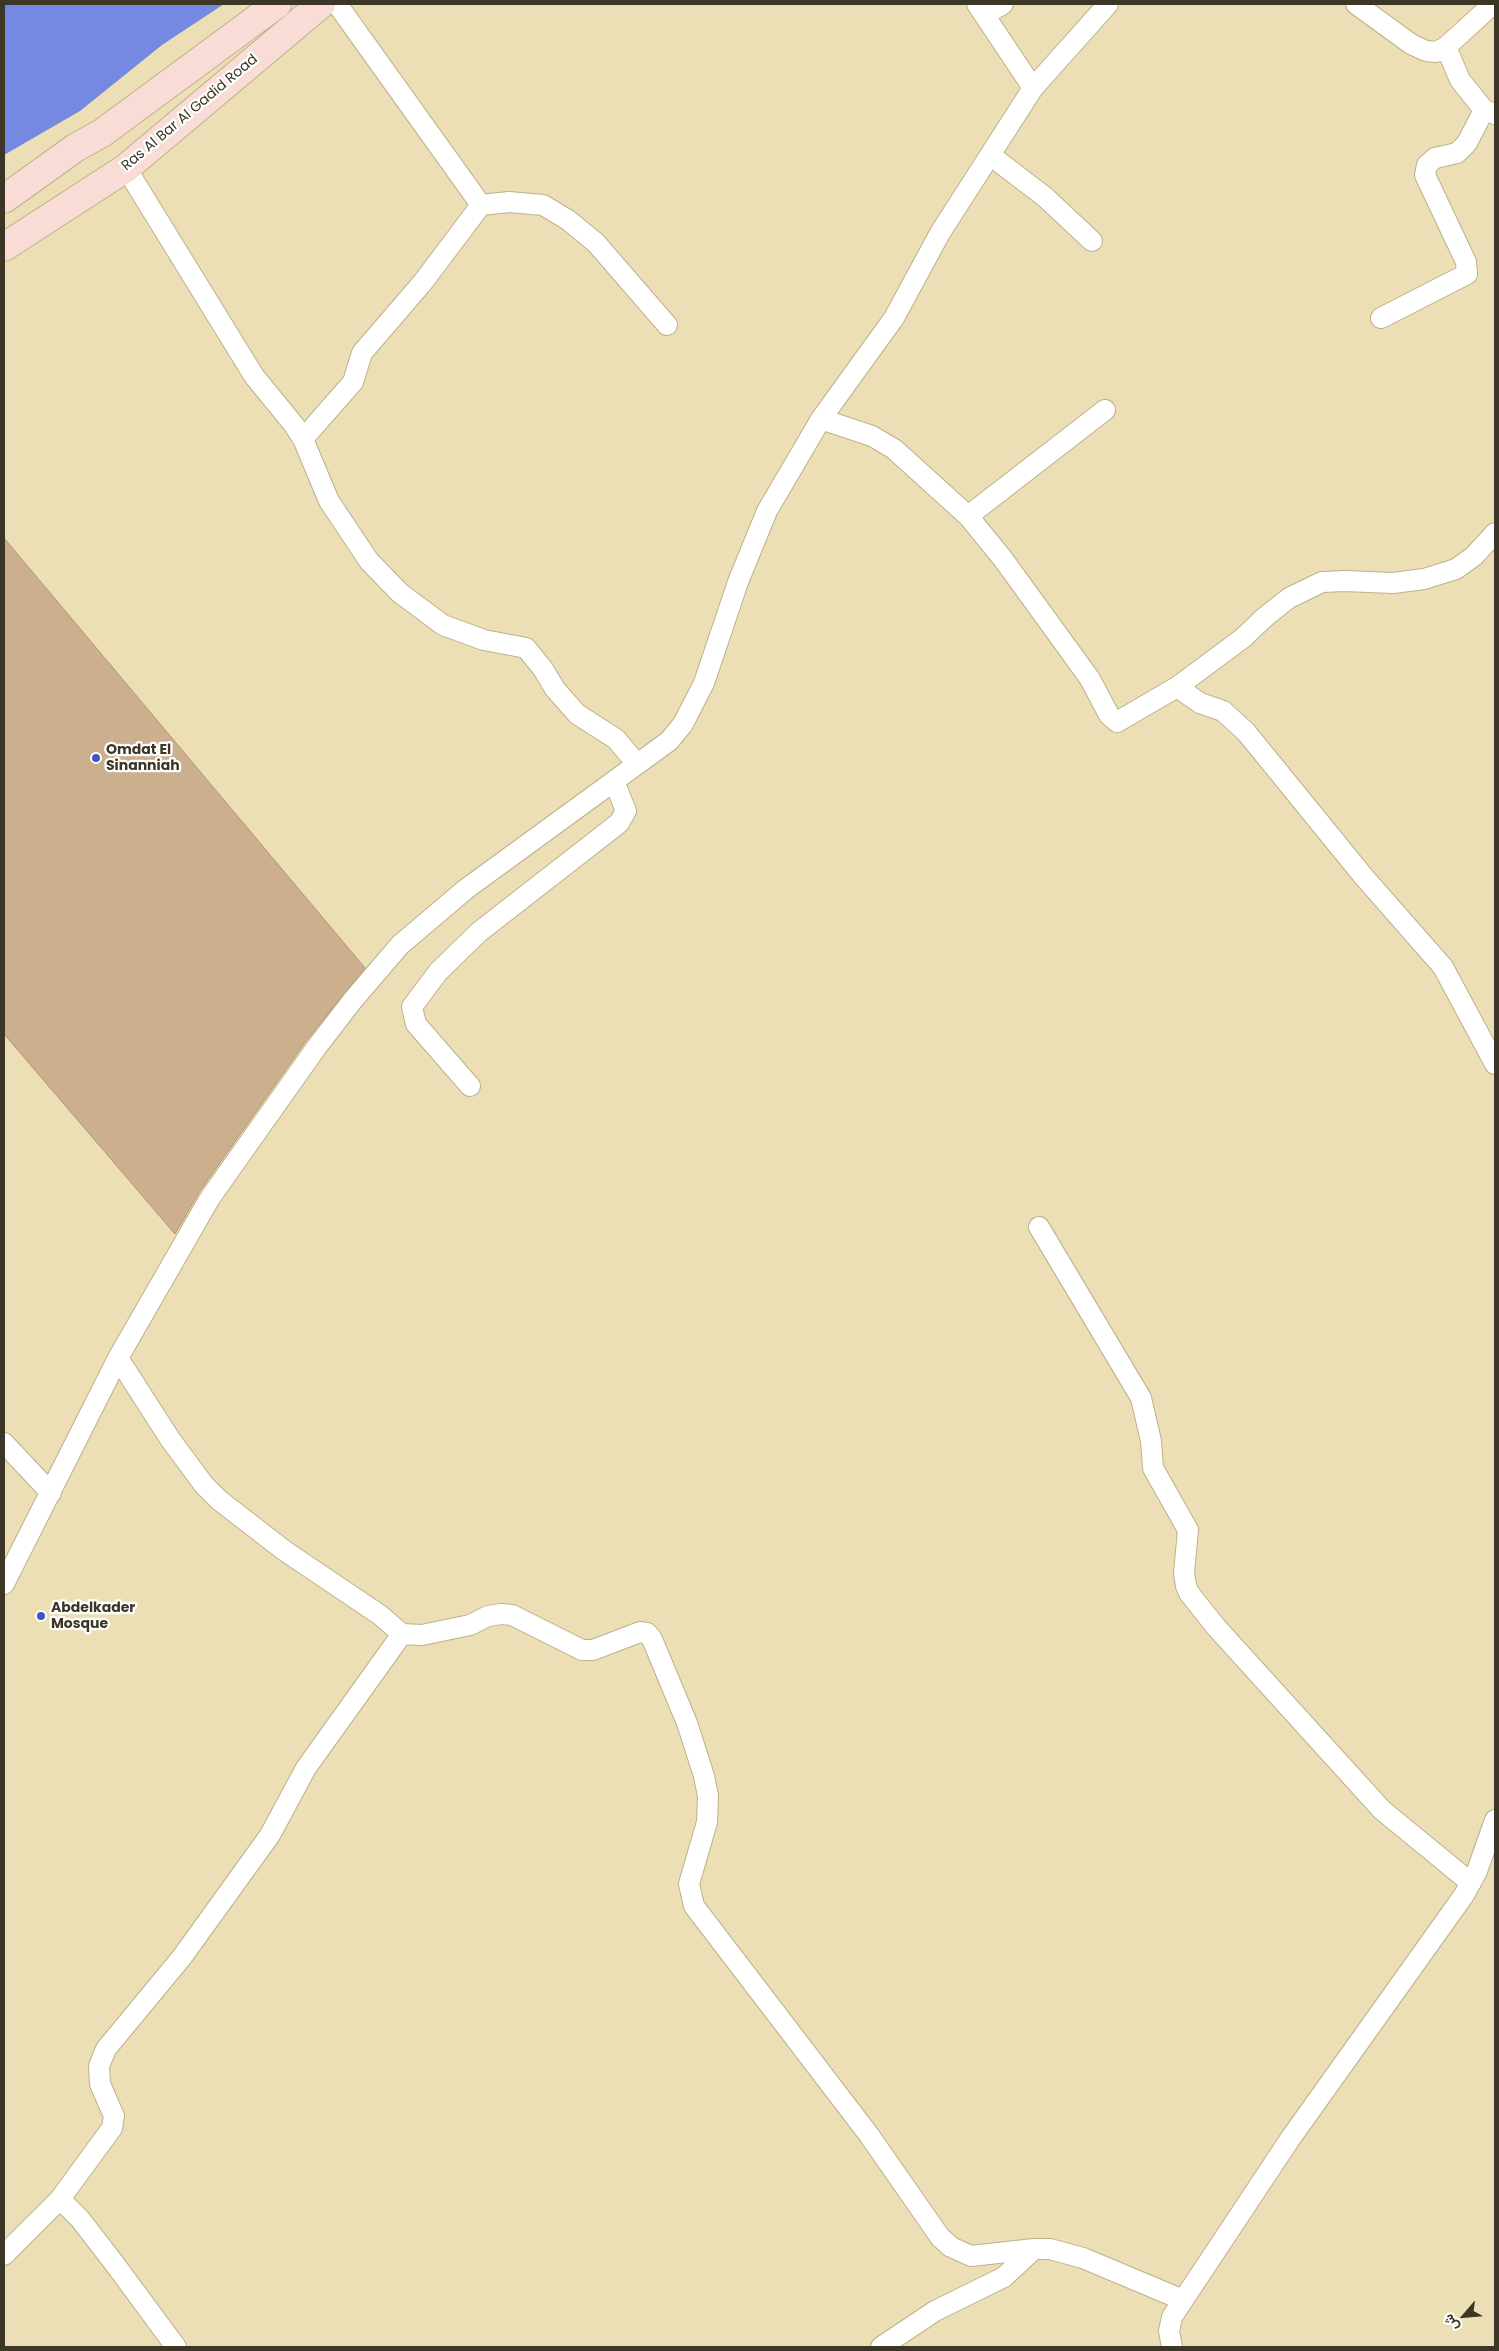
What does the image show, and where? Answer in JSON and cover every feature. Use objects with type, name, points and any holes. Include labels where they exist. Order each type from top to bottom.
[{"type":"main road","points":[[4,198],[75,148],[102,133],[277,4]]},
{"type":"main road","name":"Ras Al Bar Al Gadid Road","points":[[4,247],[126,168],[321,4]]},
{"type":"main road","points":[[102,133],[126,168]]},
{"type":"street","points":[[337,4],[481,205]]},
{"type":"street","points":[[1003,4],[981,9],[1033,88]]},
{"type":"street","points":[[4,1584],[118,1358],[210,1198],[352,1000],[400,945],[466,889],[669,741],[683,724],[693,706],[716,649],[738,582],[768,511],[821,419],[894,318],[940,233],[1033,88],[1108,4]]},
{"type":"street","points":[[1356,4],[1410,44],[1426,51],[1436,52],[1446,47],[1493,4]]},
{"type":"street","points":[[1381,318],[1468,274],[1466,262],[1425,174],[1427,165],[1435,158],[1458,153],[1490,112],[1460,80],[1446,47]]},
{"type":"street","points":[[990,155],[1045,197],[1092,241]]},
{"type":"street","points":[[126,168],[254,376],[303,439],[329,501],[369,561],[400,593],[443,625],[484,640],[526,648],[543,669],[555,689],[577,714],[616,739],[637,764]]},
{"type":"street","points":[[303,439],[353,382],[362,352],[423,282],[481,205],[509,202],[543,205],[568,220],[596,243],[667,325]]},
{"type":"street","points":[[968,516],[1104,410]]},
{"type":"street","points":[[821,419],[872,436],[894,449],[968,516],[1003,559],[1090,679],[1114,721],[1121,722],[1177,687],[1243,638],[1265,616],[1289,598],[1322,582],[1393,583],[1424,579],[1456,569],[1474,556],[1495,533]]},
{"type":"street","points":[[1177,687],[1200,702],[1223,711],[1246,732],[1364,877],[1443,967],[1495,1064]]},
{"type":"street","points":[[470,1086],[416,1024],[412,1007],[438,972],[479,932],[619,823],[626,811],[614,781]]},
{"type":"street","points":[[1039,1227],[1141,1398],[1151,1441],[1153,1468],[1188,1530],[1184,1573],[1189,1593],[1216,1627],[1382,1810],[1471,1883]]},
{"type":"street","points":[[118,1358],[179,1452],[204,1485],[219,1500],[285,1550],[380,1615],[402,1634],[422,1635],[470,1624],[488,1616],[501,1614],[512,1615],[582,1650],[592,1650],[640,1632],[647,1633],[652,1639],[687,1723],[704,1776],[708,1796],[706,1822],[689,1884],[694,1906],[869,2135],[940,2237],[951,2248],[972,2256],[1034,2249],[1058,2250],[1083,2258],[1183,2300]]},
{"type":"street","points":[[4,1443],[51,1493]]},
{"type":"street","points":[[4,2255],[60,2199],[112,2128],[114,2116],[100,2084],[99,2066],[106,2049],[182,1957],[270,1835],[306,1768],[402,1634]]},
{"type":"street","points":[[1174,2346],[1170,2324],[1183,2300],[1290,2139],[1415,1966],[1471,1883],[1495,1820]]},
{"type":"street","points":[[60,2199],[80,2219],[176,2347]]},
{"type":"street","points":[[881,2347],[934,2311],[1000,2280],[1034,2249]]},
{"type":"water","points":[[4,4],[224,4],[162,45],[80,111],[4,155]]},
{"type":"building","name":"Omdat El Sinanniah","points":[[4,538],[365,968],[306,1041],[200,1191],[175,1234],[4,1034]]},
{"type":"place","name":"Omdat El Sinanniah","points":[[96,758]]},
{"type":"place","name":"Abdelkader Mosque","points":[[41,1616]]}]
